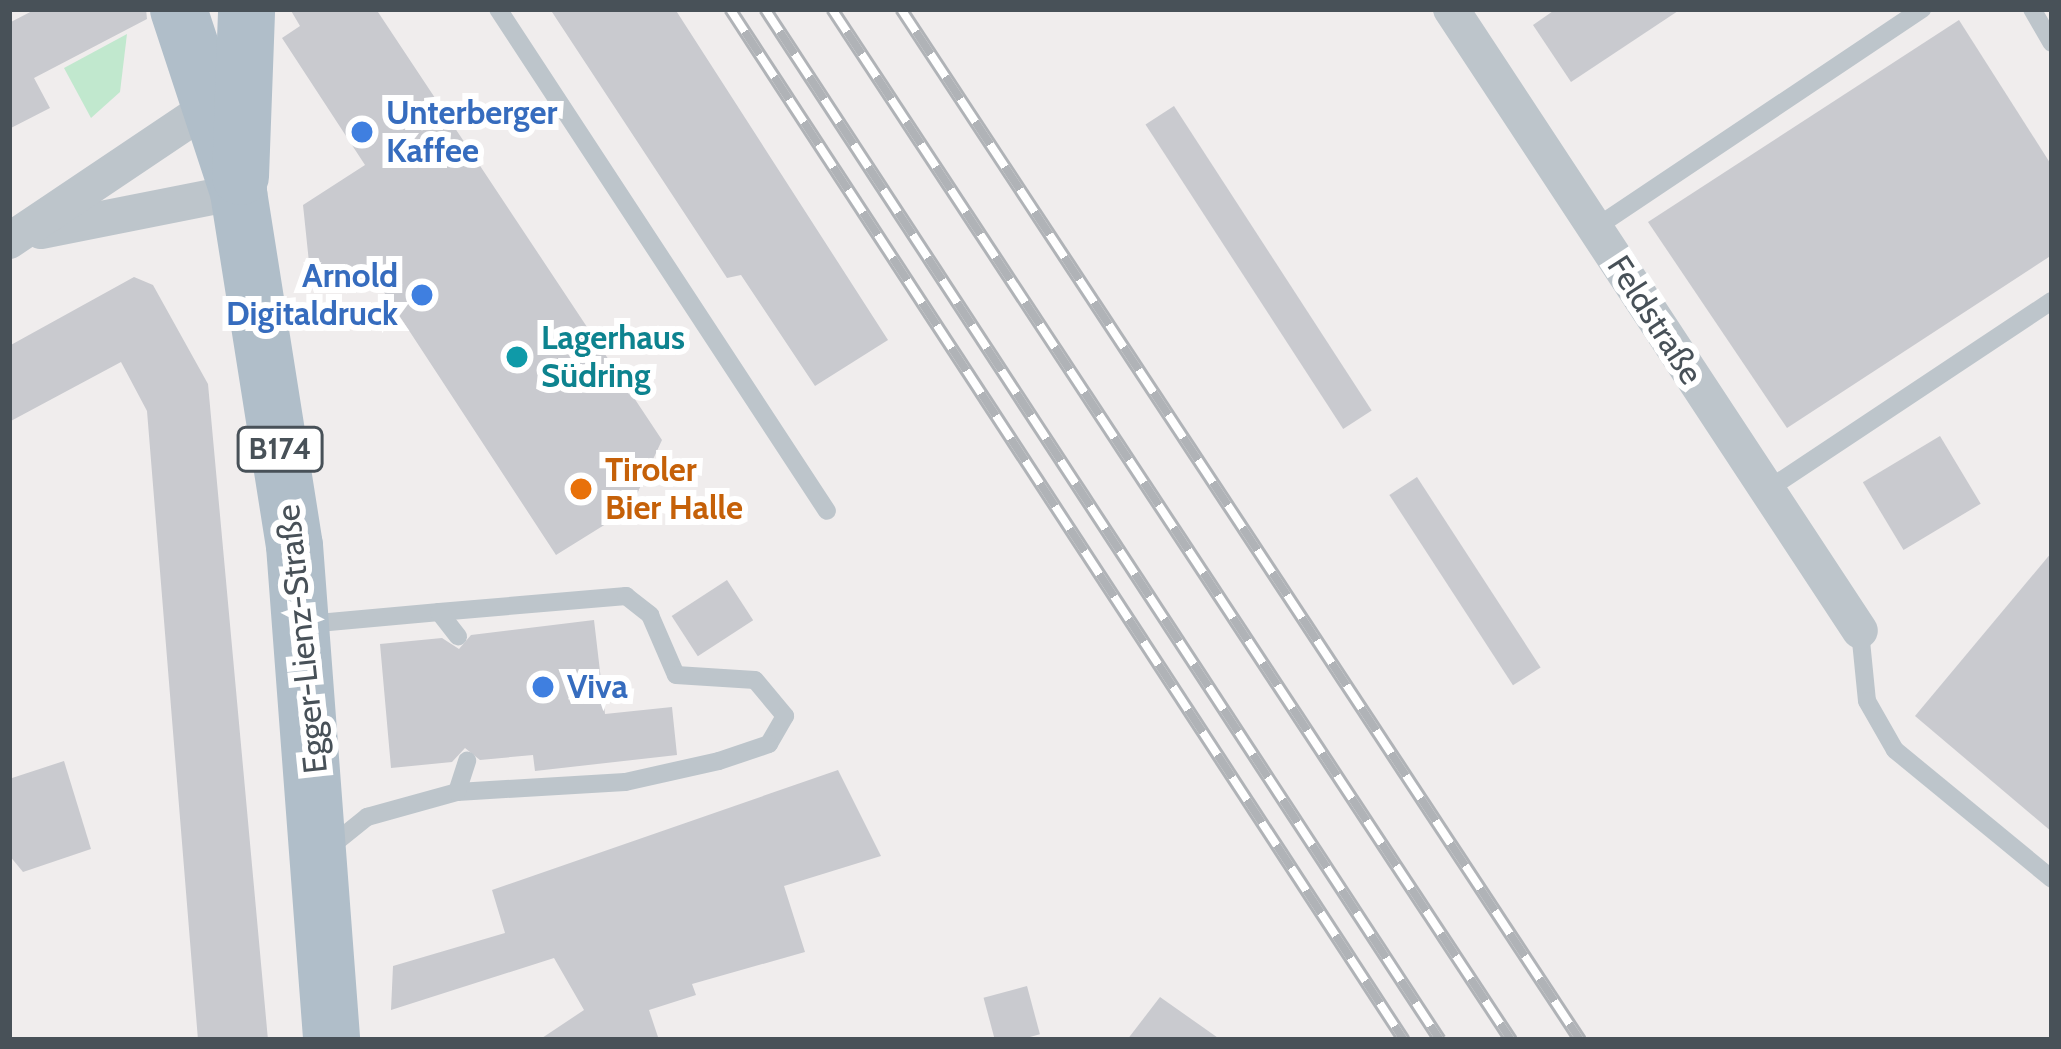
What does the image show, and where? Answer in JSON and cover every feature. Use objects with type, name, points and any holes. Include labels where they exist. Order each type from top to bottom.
[{"type":"main road","name":"Egger-Lienz-Straße","points":[[178,9],[238,192]]},
{"type":"main road","name":"Egger-Lienz-Straße","points":[[246,9],[238,192],[304,625],[333,1032]]},
{"type":"street","name":"Feldstraße","points":[[1451,9],[1860,631]]},
{"type":"street","points":[[207,108],[9,242],[94,213],[238,192]]},
{"type":"lane","points":[[498,9],[827,511]]},
{"type":"lane","points":[[1594,228],[1922,9]]},
{"type":"lane","points":[[2032,9],[2052,43]]},
{"type":"lane","points":[[1767,490],[2052,301]]},
{"type":"lane","points":[[304,625],[626,596],[650,615],[676,675],[755,680],[784,716],[769,744],[719,761],[625,782],[458,792],[367,817],[322,853]]},
{"type":"lane","points":[[440,612],[458,637]]},
{"type":"lane","points":[[1860,631],[1867,701],[1895,750],[2052,879]]},
{"type":"lane","points":[[458,792],[467,761]]},
{"type":"green space","points":[[127,34],[120,92],[91,118],[64,68]]},
{"type":"building","points":[[36,9],[146,9],[147,19],[34,78],[50,108],[9,129],[9,23]]},
{"type":"building","name":"Lagerhaus Südring","points":[[290,9],[376,9],[662,440],[630,509],[556,555],[372,274],[310,272],[303,205],[365,165],[282,38],[300,26]]},
{"type":"building","points":[[550,9],[675,9],[888,340],[815,386],[741,275],[727,278]]},
{"type":"building","points":[[1556,9],[1681,9],[1571,82],[1533,25]]},
{"type":"building","points":[[1959,20],[2052,166],[2052,255],[1787,428],[1648,222]]},
{"type":"building","points":[[1174,106],[1372,410],[1343,429],[1145,125]]},
{"type":"building","points":[[134,277],[153,285],[208,384],[268,1040],[198,1040],[147,411],[121,362],[9,422],[9,346]]},
{"type":"building","points":[[1940,436],[1981,504],[1904,550],[1863,482]]},
{"type":"building","points":[[1417,477],[1541,667],[1513,685],[1389,495]]},
{"type":"building","points":[[2052,552],[2052,832],[1915,716]]},
{"type":"building","points":[[727,580],[753,620],[698,656],[672,616]]},
{"type":"building","points":[[594,620],[605,714],[672,707],[677,755],[535,771],[533,755],[480,760],[465,748],[452,762],[391,768],[380,644],[442,638],[459,649],[471,635]]},
{"type":"building","points":[[64,761],[91,849],[23,872],[9,855],[9,779]]},
{"type":"building","points":[[838,770],[881,856],[784,886],[805,952],[692,984],[696,995],[649,1010],[659,1040],[539,1040],[584,1010],[554,958],[391,1010],[393,966],[505,933],[492,890]]},
{"type":"building","points":[[1027,986],[1040,1034],[995,1040],[984,998]]},
{"type":"building","points":[[1160,997],[1221,1040],[1127,1040]]},
{"type":"railway","points":[[730,9],[1404,1040]]},
{"type":"railway","points":[[765,9],[1440,1040]]},
{"type":"railway","points":[[832,9],[1511,1040]]},
{"type":"railway","points":[[901,9],[1580,1040]]},
{"type":"place","name":"Unterberger Kaffee","points":[[362,132]]},
{"type":"place","name":"Arnold Digitaldruck","points":[[422,295]]},
{"type":"place","name":"Lagerhaus Südring","points":[[517,357]]},
{"type":"place","name":"Tiroler Bier Halle","points":[[581,489]]},
{"type":"place","name":"Viva","points":[[543,687]]}]
